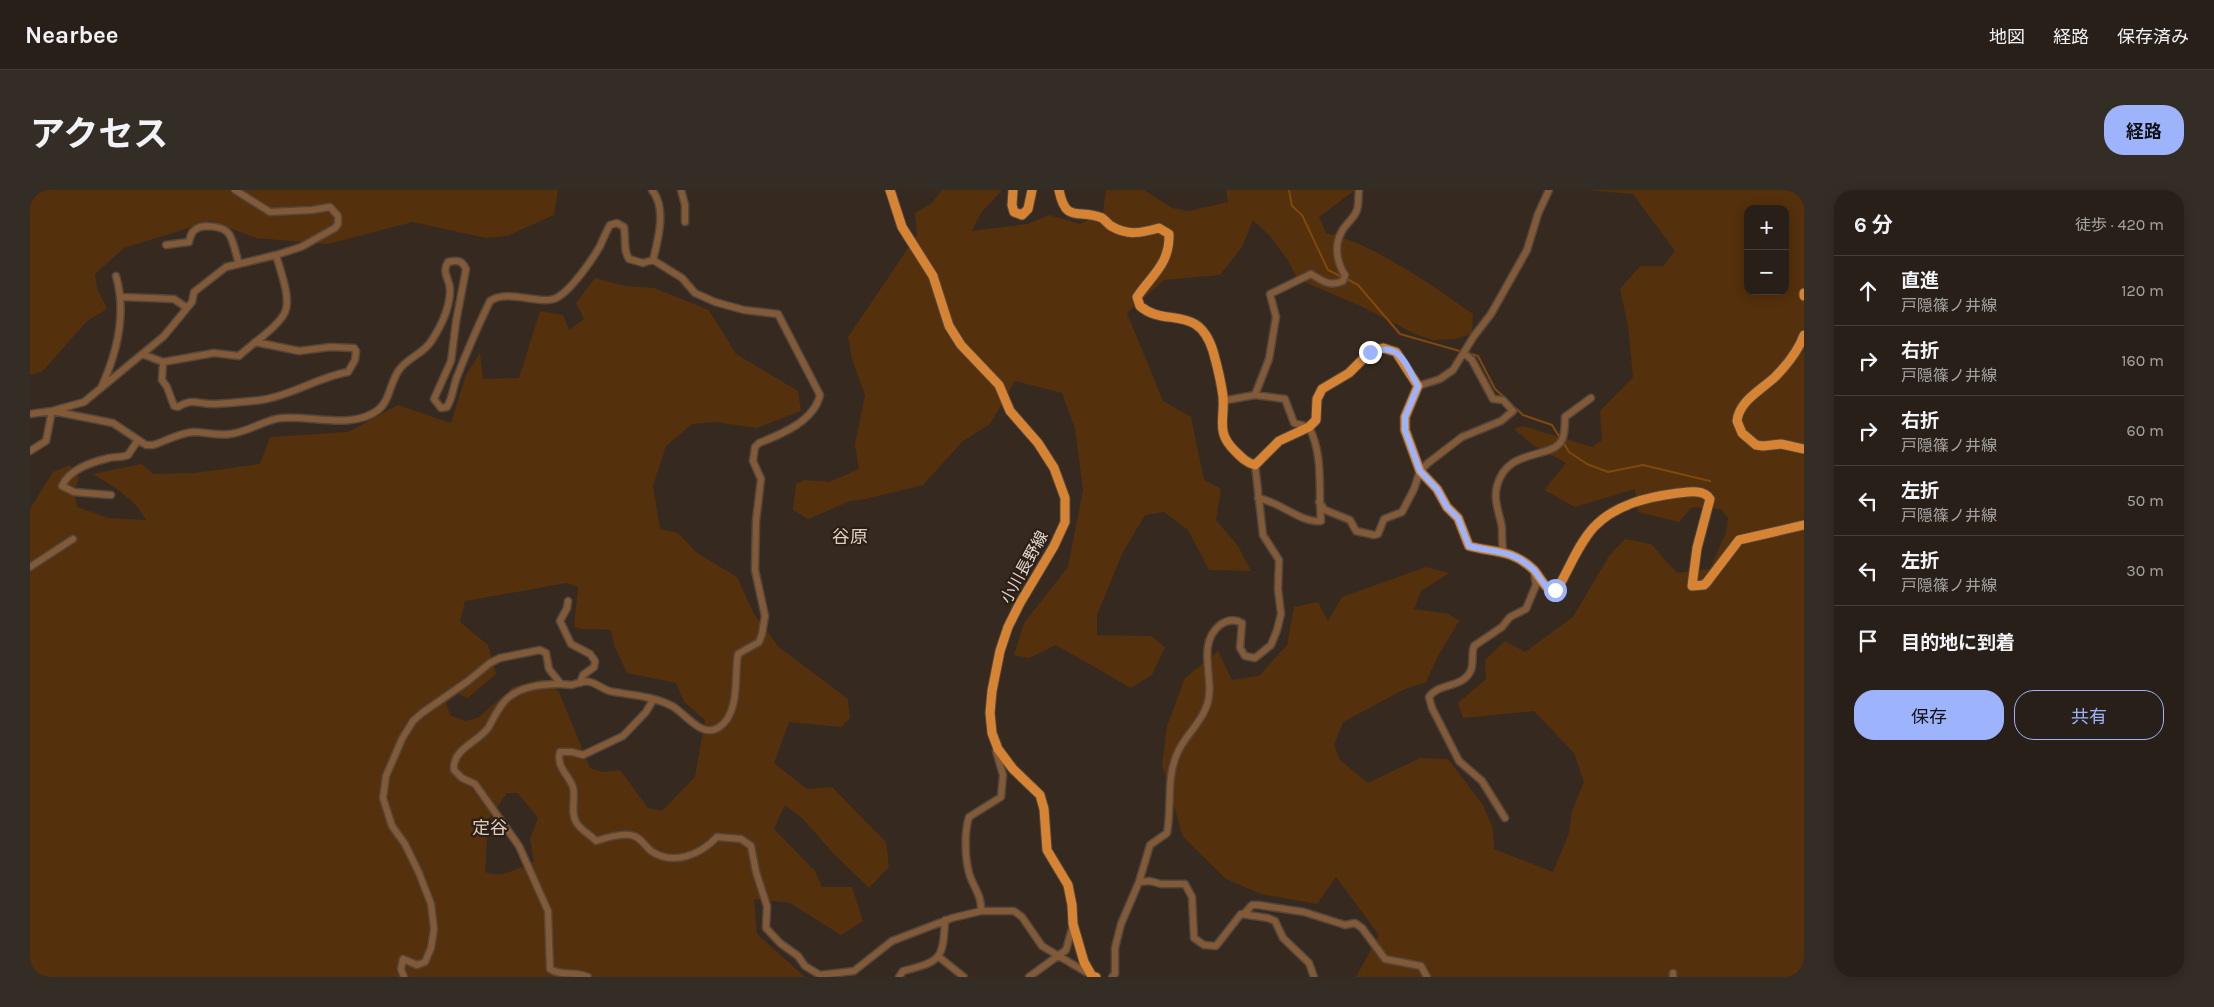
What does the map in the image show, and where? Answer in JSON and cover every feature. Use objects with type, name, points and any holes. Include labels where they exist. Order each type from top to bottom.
[{"type":"main road","name":"小川長野線","points":[[890,190],[902,228],[920,253],[933,276],[949,326],[961,345],[999,385],[1010,411],[1038,443],[1054,468],[1064,498],[1065,522],[1054,546],[1020,603],[1000,651],[990,712],[992,733],[998,749],[1013,769],[1040,795],[1044,809],[1047,850],[1068,885],[1073,924],[1084,962],[1094,976]]},
{"type":"main road","points":[[1013,190],[1012,205],[1014,212],[1022,215],[1028,209],[1032,190]]},
{"type":"main road","points":[[1059,190],[1066,211],[1074,215],[1102,218],[1111,226],[1133,234],[1159,228],[1169,234],[1169,246],[1165,261],[1137,297],[1140,306],[1152,314],[1186,319],[1198,326],[1212,349],[1222,401],[1221,428],[1226,441],[1249,464],[1255,465],[1279,441],[1309,427],[1316,420],[1317,399],[1322,389],[1349,373],[1370,352],[1383,348],[1396,352],[1418,386],[1405,417],[1405,430],[1420,471],[1437,489],[1447,507],[1458,518],[1469,546],[1503,551],[1514,555],[1534,571],[1545,587],[1551,591],[1555,590],[1594,527],[1608,515],[1626,505],[1660,496],[1690,492],[1701,493],[1710,499],[1697,548],[1692,586],[1704,585],[1739,540],[1804,525]]},
{"type":"main road","points":[[1804,335],[1799,347],[1781,371],[1742,406],[1737,421],[1742,433],[1756,445],[1781,444],[1804,449]]},
{"type":"street","points":[[30,414],[52,411],[84,402],[100,390],[164,336],[192,302],[194,292],[226,267],[276,256],[300,247],[335,228],[338,224],[338,216],[330,207],[270,212],[235,190]]},
{"type":"street","points":[[652,190],[655,194],[659,210],[659,231],[653,260]]},
{"type":"street","points":[[681,190],[685,205],[685,222]]},
{"type":"street","points":[[1255,396],[1269,358],[1276,317],[1270,294],[1311,274],[1332,285],[1343,281],[1345,274],[1339,266],[1338,247],[1341,232],[1350,222],[1357,209],[1359,190]]},
{"type":"street","points":[[1418,386],[1440,379],[1458,364],[1491,314],[1527,250],[1538,214],[1549,190]]},
{"type":"street","points":[[52,411],[112,422],[146,445],[153,445],[190,432],[232,434],[278,419],[355,419],[365,417],[379,410],[385,402],[394,377],[400,369],[431,342],[443,320],[449,300],[450,288],[445,275],[445,267],[448,262],[457,260],[461,261],[466,268],[465,282],[456,322],[451,361],[434,399],[441,408],[447,407],[452,399],[454,386],[466,354],[490,301],[495,297],[501,296],[558,298],[584,269],[610,225],[617,223],[624,227],[626,255],[629,259],[643,263],[653,260],[682,278],[694,293],[715,302],[744,310],[778,314],[820,395],[818,405],[800,423],[758,443],[756,446],[753,461],[762,479],[756,520],[755,570],[764,606],[764,625],[758,642],[738,654],[734,698],[729,714],[717,728],[710,730],[701,728],[673,706],[628,693],[612,692],[588,681],[570,685],[560,684],[524,689],[504,702],[486,730],[457,754],[453,763],[454,770],[462,778],[475,784],[525,856],[548,911],[550,970],[559,975],[578,973],[588,977]]},
{"type":"street","points":[[166,246],[189,242],[191,233],[197,228],[206,226],[224,229],[229,234],[239,264]]},
{"type":"street","points":[[142,354],[163,362],[214,353],[239,356],[281,320],[286,309],[284,282],[276,256]]},
{"type":"street","points":[[100,390],[108,372],[121,319],[122,297],[116,276]]},
{"type":"street","points":[[122,297],[174,299],[187,308]]},
{"type":"street","points":[[163,362],[162,380],[167,386],[174,406],[178,407],[186,402],[194,401],[213,404],[262,400],[293,391],[331,375],[348,372],[355,360],[356,350],[354,348],[330,347],[312,351],[299,351],[255,342]]},
{"type":"street","points":[[1319,502],[1325,510],[1350,520],[1356,531],[1374,535],[1380,531],[1384,519],[1402,512],[1414,489],[1420,471],[1462,437],[1501,421],[1513,411],[1504,400],[1493,399],[1472,360],[1464,353]]},
{"type":"street","points":[[1222,401],[1255,396],[1285,399],[1294,422],[1309,427],[1314,437],[1318,462],[1321,521],[1311,522],[1271,500],[1258,498]]},
{"type":"street","points":[[1503,551],[1502,526],[1496,510],[1496,495],[1500,479],[1507,466],[1558,446],[1563,438],[1565,417],[1591,398]]},
{"type":"street","points":[[30,451],[46,441],[52,411]]},
{"type":"street","points":[[111,495],[74,492],[62,486],[65,479],[80,468],[110,457],[128,456],[138,440]]},
{"type":"street","points":[[1112,977],[1115,974],[1115,948],[1121,924],[1150,845],[1167,834],[1170,814],[1170,776],[1176,756],[1204,714],[1208,703],[1210,688],[1207,647],[1210,637],[1223,623],[1238,621],[1242,623],[1240,648],[1245,656],[1255,658],[1271,645],[1279,625],[1281,614],[1278,589],[1280,566],[1278,558],[1263,535],[1255,465]]},
{"type":"street","points":[[30,567],[73,539]]},
{"type":"street","points":[[1505,818],[1482,780],[1459,761],[1432,708],[1429,697],[1438,690],[1460,682],[1465,678],[1472,667],[1474,646],[1502,627],[1510,617],[1526,609],[1536,585],[1534,571]]},
{"type":"street","points":[[568,601],[567,608],[560,621],[571,644],[590,654],[595,661],[594,667],[583,675],[580,683]]},
{"type":"street","points":[[404,977],[401,969],[402,959],[417,965],[425,962],[431,948],[434,929],[428,892],[405,844],[392,826],[383,798],[386,776],[402,739],[413,721],[422,713],[490,663],[500,658],[540,650],[546,653],[549,670],[560,684]]},
{"type":"street","points":[[653,700],[646,712],[623,736],[583,755],[572,752],[560,752],[560,766],[574,790],[573,809],[575,820],[578,826],[589,833],[596,841],[632,834],[639,838],[649,850],[659,856],[682,859],[699,851],[717,837],[741,839],[751,846],[755,860],[756,872],[767,906],[766,928],[780,944],[798,956],[805,966],[820,975],[839,975],[854,971],[892,941],[945,920],[981,911],[1014,911],[1022,917],[1042,946],[1060,955],[1074,967],[1094,976]]},
{"type":"street","points":[[981,911],[982,900],[969,874],[966,836],[970,817],[1001,797],[1003,775],[996,751],[998,749]]},
{"type":"street","points":[[1138,882],[1150,880],[1161,884],[1185,884],[1192,897],[1194,938],[1204,945],[1216,946],[1236,917],[1244,914],[1252,905],[1258,905],[1304,912],[1345,925],[1355,923],[1362,928],[1385,960],[1421,966],[1427,977]]},
{"type":"street","points":[[1244,914],[1268,918],[1278,924],[1283,938],[1309,963],[1314,977]]},
{"type":"street","points":[[899,977],[903,971],[926,965],[939,957],[944,947],[945,920]]},
{"type":"street","points":[[1029,977],[1066,950],[1073,924]]},
{"type":"street","points":[[939,957],[964,977]]},
{"type":"shaded area","points":[[30,190],[558,190],[554,215],[507,236],[486,238],[413,222],[328,244],[256,238],[211,221],[124,248],[95,274],[97,288],[107,309],[87,321],[42,372],[30,375]]},
{"type":"shaded area","points":[[942,190],[1002,190],[981,213],[972,231],[1028,224],[1049,215],[1080,224],[1103,212],[1106,190],[1144,190],[1172,208],[1189,211],[1228,202],[1226,190],[1355,190],[1319,217],[1326,233],[1344,238],[1383,256],[1473,314],[1472,334],[1455,339],[1433,340],[1415,334],[1363,307],[1309,284],[1296,276],[1270,236],[1253,220],[1242,247],[1220,275],[1164,280],[1127,313],[1163,401],[1191,417],[1204,480],[1221,489],[1216,520],[1238,546],[1251,571],[1209,570],[1188,530],[1164,512],[1145,515],[1122,554],[1097,615],[1097,635],[1151,636],[1165,647],[1152,675],[1131,688],[1056,645],[1029,658],[1014,655],[1024,623],[1068,567],[1083,490],[1075,429],[1062,393],[1015,381],[990,424],[962,442],[923,485],[850,501],[808,519],[793,510],[796,484],[805,480],[829,482],[859,469],[855,445],[865,395],[852,359],[848,337],[917,235],[915,213],[932,203]]},
{"type":"shaded area","points":[[1586,190],[1804,190],[1804,977],[1356,977],[1379,935],[1336,877],[1317,904],[1261,894],[1226,879],[1183,837],[1162,765],[1167,726],[1185,678],[1218,651],[1232,680],[1259,676],[1287,645],[1294,607],[1318,602],[1328,621],[1342,597],[1426,567],[1449,573],[1421,591],[1414,609],[1449,614],[1459,621],[1439,654],[1426,682],[1405,689],[1343,722],[1334,745],[1340,760],[1368,783],[1420,758],[1448,759],[1483,805],[1493,829],[1494,849],[1553,872],[1569,833],[1572,811],[1584,782],[1574,753],[1534,711],[1463,718],[1458,703],[1486,679],[1485,660],[1505,641],[1525,652],[1573,617],[1609,556],[1625,539],[1651,544],[1677,573],[1710,569],[1726,533],[1728,518],[1721,509],[1692,507],[1679,522],[1638,512],[1635,489],[1575,507],[1544,490],[1566,463],[1533,445],[1514,429],[1523,426],[1592,447],[1602,440],[1600,411],[1633,377],[1628,326],[1620,289],[1640,266],[1663,266],[1675,251],[1633,194]]},
{"type":"shaded area","points":[[595,278],[626,286],[654,288],[709,310],[736,354],[798,391],[801,411],[757,428],[716,422],[692,424],[666,446],[653,485],[660,529],[678,533],[697,553],[737,577],[754,614],[779,647],[848,699],[850,718],[841,727],[789,722],[774,763],[807,789],[832,787],[886,842],[889,867],[869,888],[832,852],[803,819],[785,805],[774,829],[815,871],[822,887],[852,887],[863,921],[841,935],[790,903],[754,899],[757,934],[805,977],[30,977],[30,509],[53,472],[70,465],[79,477],[74,492],[77,507],[109,518],[146,520],[130,500],[92,474],[142,464],[153,474],[195,473],[260,464],[270,437],[348,432],[398,405],[451,423],[466,375],[480,353],[483,379],[519,378],[540,311],[563,315],[569,330],[584,319],[576,303]],"holes":[[[567,583],[578,587],[574,627],[611,630],[614,645],[627,673],[676,683],[684,702],[705,720],[695,777],[662,811],[648,808],[620,770],[603,772],[590,768],[559,692],[542,679],[513,687],[478,718],[466,721],[451,716],[446,703],[458,694],[468,698],[496,674],[488,645],[460,622],[465,601]],[[507,793],[518,793],[538,818],[530,839],[534,861],[510,872],[491,874],[485,872],[488,820]]]},
{"type":"waterway","points":[[1289,190],[1292,206],[1302,215],[1328,270],[1342,277]]},
{"type":"waterway","points":[[1347,279],[1358,285],[1400,334],[1463,352]]},
{"type":"waterway","points":[[1468,353],[1478,356],[1495,389],[1504,397]]},
{"type":"waterway","points":[[1509,402],[1523,415],[1552,425],[1560,438]]},
{"type":"waterway","points":[[1563,442],[1569,452],[1587,464],[1608,472],[1643,465],[1710,481]]},
{"type":"district","name":"谷原","points":[[850,537]]},
{"type":"district","name":"定谷","points":[[490,828]]},
{"type":"route","points":[[1370,352],[1389,348],[1396,352],[1402,358],[1418,386],[1405,417],[1405,430],[1420,471],[1437,489],[1447,507],[1458,518],[1469,546],[1503,551],[1514,555],[1534,571],[1545,587],[1551,591],[1555,590]]}]
